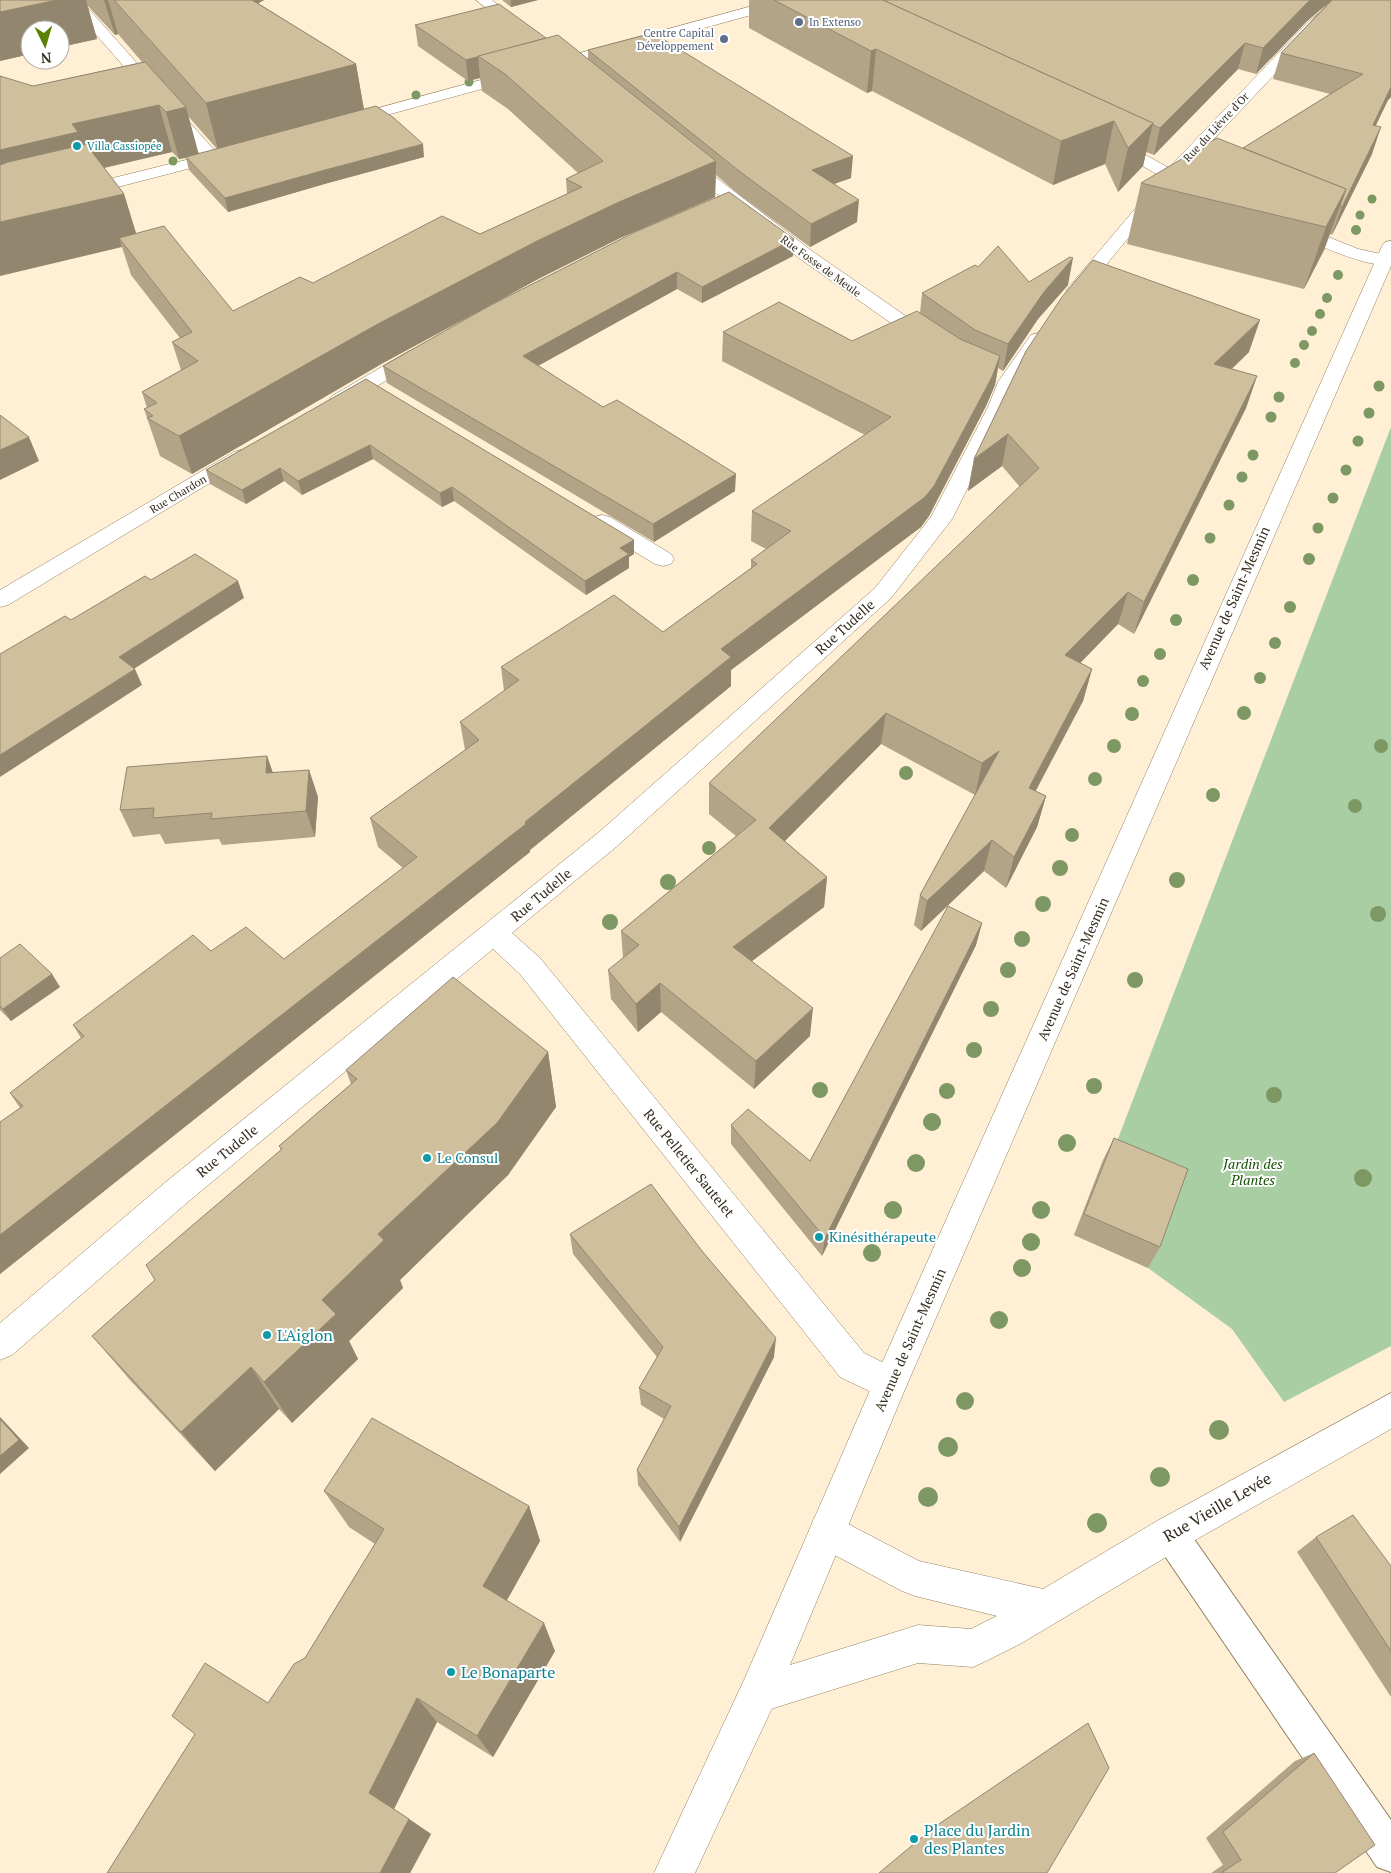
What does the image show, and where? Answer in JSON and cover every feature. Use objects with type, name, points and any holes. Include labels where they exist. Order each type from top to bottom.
[{"type":"street","points":[[483,0],[530,35]]},
{"type":"street","points":[[335,124],[790,0]]},
{"type":"street","name":"Rue du Lièvre d'Or","points":[[1066,302],[1171,176],[1313,25],[1344,0]]},
{"type":"street","points":[[0,24],[62,10],[82,10],[213,158]]},
{"type":"street","points":[[545,47],[577,72]]},
{"type":"street","points":[[1098,136],[1142,157],[1171,176],[1202,191]]},
{"type":"street","points":[[58,197],[241,150]]},
{"type":"street","name":"Rue Fosse de Meule","points":[[677,155],[731,199],[839,280],[947,352]]},
{"type":"street","points":[[713,207],[731,199]]},
{"type":"street","points":[[1282,224],[1353,253],[1388,253]]},
{"type":"street","name":"Avenue de Saint-Mesmin","points":[[758,1694],[890,1384],[1388,253]]},
{"type":"street","name":"Rue Tudelle","points":[[0,1344],[178,1191],[607,840],[883,593],[941,519],[998,407],[999,378],[1047,324]]},
{"type":"street","points":[[319,411],[434,345]]},
{"type":"street","points":[[368,383],[389,395]]},
{"type":"street","name":"Rue Chardon","points":[[0,600],[261,445]]},
{"type":"street","points":[[586,513],[663,559]]},
{"type":"street","name":"Rue Pelletier Sautelet","points":[[494,934],[530,966],[852,1365],[890,1384]]},
{"type":"street","name":"Rue Vieille Levée","points":[[1045,1608],[1170,1534],[1391,1410]]},
{"type":"street","points":[[827,1531],[863,1552],[915,1578],[1045,1608]]},
{"type":"street","points":[[674,1873],[758,1694],[918,1644],[972,1648],[1045,1608]]},
{"type":"lane","points":[[1170,1534],[1391,1853]]},
{"type":"green space","name":"Jardin des Plantes","points":[[1391,427],[1391,1346],[1284,1402],[1232,1329],[1148,1268],[1074,1235],[1109,1162]]},
{"type":"building","points":[[0,0],[57,0],[0,12]]},
{"type":"building","points":[[114,0],[252,0],[356,64],[206,103]]},
{"type":"building","points":[[774,0],[883,0],[1153,123],[1128,148],[1114,121],[1061,141],[876,49],[871,51]]},
{"type":"building","points":[[883,0],[1310,0],[1263,48],[1245,43],[1160,128],[1153,125],[1153,123]]},
{"type":"building","points":[[1332,0],[1391,0],[1391,87],[1373,125],[1381,127],[1342,207],[1340,206],[1346,189],[1243,148],[1363,74],[1281,53]]},
{"type":"building","points":[[499,4],[546,38],[466,60],[415,25]]},
{"type":"building","points":[[653,33],[853,156],[812,170],[859,200],[811,224],[739,171],[588,50]]},
{"type":"building","points":[[558,35],[716,161],[619,202],[537,241],[376,325],[179,436],[147,418],[153,416],[144,409],[157,403],[142,392],[198,361],[172,342],[192,332],[119,238],[164,226],[233,311],[300,277],[313,283],[442,216],[480,234],[582,187],[566,179],[603,161],[505,74],[478,56]]},
{"type":"building","points":[[145,62],[186,107],[166,112],[159,105],[72,124],[78,132],[0,150],[0,76],[33,86]]},
{"type":"building","points":[[376,106],[394,118],[423,144],[225,198],[186,157]]},
{"type":"building","points":[[1217,138],[1346,189],[1326,227],[1141,183]]},
{"type":"building","points":[[86,144],[124,194],[0,222],[0,165]]},
{"type":"building","points":[[729,192],[794,239],[702,287],[677,272],[523,356],[603,407],[617,400],[736,474],[653,524],[383,366],[489,306],[635,232]]},
{"type":"building","points":[[998,246],[1029,282],[1070,257],[1073,258],[1044,292],[1008,344],[975,330],[922,293],[975,265],[978,267]]},
{"type":"building","points":[[1093,260],[1260,320],[1214,364],[1257,376],[1144,602],[1128,592],[1065,655],[1092,669],[1029,788],[1046,796],[1014,857],[992,840],[927,901],[920,895],[999,751],[982,763],[886,713],[769,828],[827,877],[733,947],[813,1008],[756,1061],[660,983],[636,1004],[608,970],[639,945],[621,931],[756,820],[709,783],[1039,468],[1008,434],[974,459],[1026,351],[1062,297]]},
{"type":"building","points":[[779,302],[852,341],[917,311],[960,339],[1000,356],[992,377],[934,486],[925,497],[721,649],[731,657],[525,822],[526,824],[0,1235],[0,1122],[23,1106],[10,1093],[84,1036],[73,1025],[193,935],[211,951],[246,927],[284,959],[417,857],[370,818],[479,740],[460,722],[519,680],[501,667],[614,595],[663,632],[757,564],[751,560],[791,531],[752,511],[891,417],[723,332]]},
{"type":"building","points":[[366,379],[634,540],[620,548],[629,554],[585,581],[452,487],[440,493],[370,445],[298,481],[280,468],[242,490],[206,470]]},
{"type":"building","points":[[0,415],[29,437],[0,450]]},
{"type":"building","points":[[195,554],[238,581],[119,657],[135,669],[0,755],[0,654],[65,616],[71,620],[145,576],[151,580]]},
{"type":"building","points":[[267,756],[266,773],[309,770],[306,811],[211,819],[212,813],[153,818],[154,808],[120,810],[127,767]]},
{"type":"building","points":[[948,906],[982,923],[825,1238],[731,1125],[748,1109],[810,1161]]},
{"type":"building","points":[[20,944],[52,974],[3,1009],[0,1006],[0,958]]},
{"type":"building","points":[[453,977],[548,1052],[497,1123],[378,1234],[384,1240],[322,1300],[336,1314],[264,1382],[251,1367],[181,1432],[92,1336],[155,1280],[146,1265],[282,1149],[279,1146],[357,1079],[346,1070]]},
{"type":"building","points":[[1114,1138],[1188,1169],[1160,1247],[1084,1214]]},
{"type":"building","points":[[651,1184],[702,1251],[776,1338],[679,1527],[637,1470],[671,1406],[639,1388],[663,1347],[570,1234]]},
{"type":"building","name":"Le Bonaparte","points":[[372,1418],[529,1506],[483,1586],[544,1623],[477,1736],[417,1698],[369,1793],[409,1819],[380,1873],[107,1873],[195,1734],[172,1716],[205,1663],[268,1703],[294,1664],[305,1658],[384,1529],[324,1491]]},
{"type":"building","points":[[0,1419],[19,1440],[0,1456]]},
{"type":"building","points":[[1353,1515],[1391,1566],[1391,1651],[1316,1537]]},
{"type":"building","points":[[1088,1723],[1109,1768],[1047,1873],[879,1873],[933,1828]]},
{"type":"building","points":[[1314,1753],[1375,1845],[1335,1873],[1221,1873],[1241,1860],[1223,1832]]},
{"type":"place","name":"In Extenso","points":[[799,22]]},
{"type":"place","name":"Centre Capital Développement","points":[[724,39]]},
{"type":"place","name":"Villa Cassiopée","points":[[77,146]]},
{"type":"place","name":"Le Consul","points":[[427,1158]]},
{"type":"place","name":"Kinésithérapeute","points":[[819,1237]]},
{"type":"place","name":"L'Aiglon","points":[[267,1335]]},
{"type":"place","name":"Le Bonaparte","points":[[451,1672]]},
{"type":"place","name":"Place du Jardin des Plantes","points":[[914,1839]]}]
